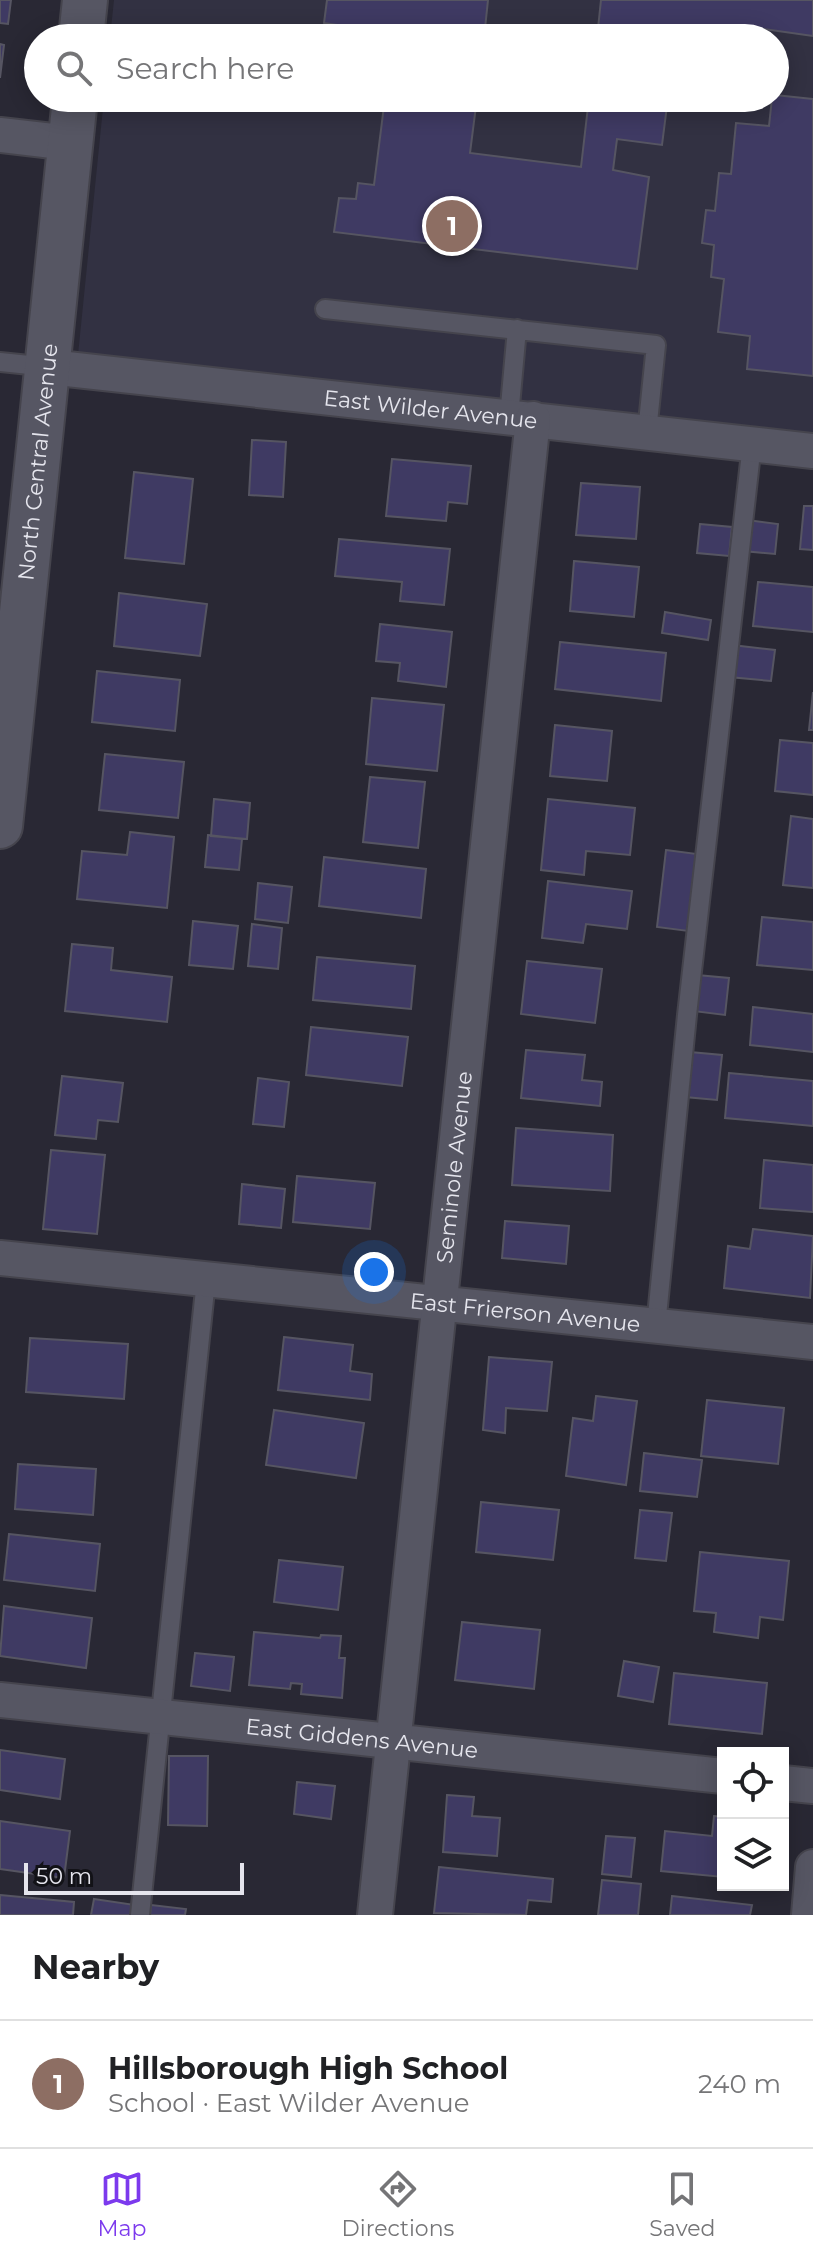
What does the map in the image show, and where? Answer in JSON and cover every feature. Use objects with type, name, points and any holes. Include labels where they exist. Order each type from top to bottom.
[{"type":"street","points":[[82,24],[85,0]]},
{"type":"street","name":"North Central Avenue","points":[[0,826],[12,598],[49,367],[73,112]]},
{"type":"street","points":[[0,135],[70,143]]},
{"type":"street","name":"East Wilder Avenue","points":[[49,367],[813,451]]},
{"type":"street","name":"Seminole Avenue","points":[[375,1915],[440,1304],[521,418]]},
{"type":"street","name":"East Frierson Avenue","points":[[0,1258],[813,1342]]},
{"type":"street","name":"East Giddens Avenue","points":[[0,1700],[717,1775]]},
{"type":"street","points":[[789,1784],[813,1786]]},
{"type":"street","points":[[809,1915],[813,1867]]},
{"type":"lane","points":[[325,309],[656,345],[647,432]]},
{"type":"lane","points":[[517,329],[521,418]]},
{"type":"lane","points":[[0,362],[49,367]]},
{"type":"lane","points":[[656,1326],[687,1015],[752,444]]},
{"type":"lane","points":[[140,1915],[206,1280]]},
{"type":"shaded area","points":[[114,0],[813,0],[813,436],[78,355],[103,112],[789,112],[789,24],[111,24]]},
{"type":"building","points":[[0,0],[11,0],[8,24],[0,23]]},
{"type":"building","points":[[327,0],[488,0],[485,24],[324,23]]},
{"type":"building","points":[[601,0],[813,0],[813,36],[789,33],[789,24],[598,24]]},
{"type":"building","points":[[0,44],[4,45],[0,78]]},
{"type":"building","points":[[789,96],[813,99],[813,376],[747,369],[750,336],[718,332],[724,279],[711,277],[714,245],[702,243],[706,210],[715,211],[719,173],[731,174],[736,123],[769,126],[770,112],[789,112]]},
{"type":"building","points":[[383,112],[475,112],[470,153],[581,167],[587,112],[666,112],[662,145],[617,139],[613,170],[649,177],[637,269],[334,232],[339,198],[356,199],[358,183],[374,185]]},
{"type":"building","points":[[252,440],[286,442],[283,497],[249,495]]},
{"type":"building","points":[[392,459],[471,466],[467,504],[448,502],[446,521],[386,516]]},
{"type":"building","points":[[134,472],[193,479],[184,564],[125,558]]},
{"type":"building","points":[[581,483],[640,487],[636,539],[576,535]]},
{"type":"building","points":[[804,506],[813,506],[813,550],[800,549]]},
{"type":"building","points":[[747,520],[778,524],[775,554],[743,551]]},
{"type":"building","points":[[700,524],[732,527],[729,556],[697,553]]},
{"type":"building","points":[[339,539],[450,549],[444,605],[400,601],[402,582],[335,576]]},
{"type":"building","points":[[574,561],[639,567],[634,617],[570,611]]},
{"type":"building","points":[[758,582],[813,587],[813,632],[753,626]]},
{"type":"building","points":[[119,593],[207,604],[200,656],[114,646]]},
{"type":"building","points":[[665,612],[711,620],[708,640],[662,633]]},
{"type":"building","points":[[380,624],[452,632],[446,687],[398,681],[400,663],[376,661]]},
{"type":"building","points":[[560,642],[666,653],[661,701],[555,689]]},
{"type":"building","points":[[732,645],[775,650],[771,681],[729,677]]},
{"type":"building","points":[[97,671],[180,680],[175,731],[92,722]]},
{"type":"building","points":[[813,692],[813,730],[809,730]]},
{"type":"building","points":[[372,698],[444,705],[437,771],[366,764]]},
{"type":"building","points":[[555,725],[612,731],[607,781],[550,776]]},
{"type":"building","points":[[780,740],[813,743],[813,795],[775,791]]},
{"type":"building","points":[[105,754],[184,762],[178,818],[99,810]]},
{"type":"building","points":[[370,777],[425,782],[418,848],[363,842]]},
{"type":"building","points":[[214,799],[250,803],[247,839],[211,836]]},
{"type":"building","points":[[548,799],[635,808],[630,855],[586,851],[584,875],[541,870]]},
{"type":"building","points":[[791,816],[813,819],[813,888],[783,885]]},
{"type":"building","points":[[130,832],[174,837],[167,908],[77,899],[82,851],[127,855]]},
{"type":"building","points":[[208,835],[242,839],[239,870],[205,867]]},
{"type":"building","points":[[666,850],[697,854],[688,931],[657,927]]},
{"type":"building","points":[[324,857],[426,869],[421,918],[319,906]]},
{"type":"building","points":[[548,881],[632,891],[627,929],[586,924],[583,943],[542,938]]},
{"type":"building","points":[[258,883],[292,887],[288,923],[255,919]]},
{"type":"building","points":[[762,917],[813,922],[813,970],[757,965]]},
{"type":"building","points":[[193,921],[238,926],[233,969],[189,965]]},
{"type":"building","points":[[252,924],[282,928],[278,969],[248,966]]},
{"type":"building","points":[[72,944],[113,948],[111,970],[172,977],[167,1022],[65,1011]]},
{"type":"building","points":[[317,957],[415,966],[411,1009],[313,1000]]},
{"type":"building","points":[[527,961],[602,969],[595,1023],[521,1014]]},
{"type":"building","points":[[697,975],[729,978],[725,1015],[693,1011]]},
{"type":"building","points":[[753,1007],[813,1014],[813,1052],[750,1045]]},
{"type":"building","points":[[311,1027],[408,1037],[402,1086],[306,1075]]},
{"type":"building","points":[[526,1050],[585,1055],[582,1080],[602,1082],[600,1106],[521,1098]]},
{"type":"building","points":[[690,1052],[722,1055],[717,1100],[685,1097]]},
{"type":"building","points":[[729,1073],[813,1081],[813,1126],[725,1118]]},
{"type":"building","points":[[62,1076],[123,1083],[118,1122],[98,1120],[96,1139],[55,1135]]},
{"type":"building","points":[[258,1078],[289,1082],[284,1127],[253,1124]]},
{"type":"building","points":[[516,1128],[613,1135],[610,1191],[512,1185]]},
{"type":"building","points":[[51,1150],[105,1155],[97,1234],[43,1229]]},
{"type":"building","points":[[764,1160],[813,1165],[813,1212],[760,1208]]},
{"type":"building","points":[[297,1176],[375,1183],[370,1229],[293,1222]]},
{"type":"building","points":[[242,1184],[285,1189],[281,1228],[239,1224]]},
{"type":"building","points":[[505,1221],[569,1226],[566,1264],[502,1258]]},
{"type":"building","points":[[753,1229],[813,1236],[810,1298],[724,1288],[728,1246],[750,1249]]},
{"type":"building","points":[[284,1337],[353,1345],[350,1371],[372,1374],[370,1400],[278,1390]]},
{"type":"building","points":[[30,1338],[128,1344],[124,1399],[26,1392]]},
{"type":"building","points":[[489,1357],[552,1362],[547,1411],[506,1408],[505,1433],[483,1430]]},
{"type":"building","points":[[596,1396],[637,1401],[626,1485],[566,1476],[573,1418],[593,1421]]},
{"type":"building","points":[[707,1400],[784,1408],[778,1464],[701,1456]]},
{"type":"building","points":[[274,1410],[364,1423],[356,1478],[266,1465]]},
{"type":"building","points":[[644,1453],[702,1460],[697,1497],[640,1491]]},
{"type":"building","points":[[18,1464],[96,1469],[93,1515],[15,1509]]},
{"type":"building","points":[[481,1502],[559,1510],[553,1560],[476,1552]]},
{"type":"building","points":[[640,1510],[672,1513],[666,1561],[635,1558]]},
{"type":"building","points":[[9,1534],[100,1544],[95,1591],[4,1580]]},
{"type":"building","points":[[700,1552],[789,1561],[783,1620],[760,1617],[758,1638],[714,1632],[716,1613],[694,1611]]},
{"type":"building","points":[[279,1560],[343,1567],[338,1610],[274,1602]]},
{"type":"building","points":[[4,1606],[92,1618],[86,1668],[0,1656]]},
{"type":"building","points":[[462,1622],[540,1630],[534,1689],[455,1680]]},
{"type":"building","points":[[254,1632],[320,1638],[321,1635],[341,1636],[339,1658],[345,1658],[342,1698],[301,1694],[302,1684],[291,1683],[290,1689],[249,1685]]},
{"type":"building","points":[[195,1653],[234,1657],[230,1691],[191,1686]]},
{"type":"building","points":[[624,1661],[659,1667],[653,1702],[618,1696]]},
{"type":"building","points":[[674,1673],[767,1683],[762,1734],[669,1724]]},
{"type":"building","points":[[0,1750],[65,1759],[60,1799],[0,1790]]},
{"type":"building","points":[[169,1756],[208,1756],[207,1826],[168,1825]]},
{"type":"building","points":[[297,1782],[335,1786],[331,1819],[294,1814]]},
{"type":"building","points":[[447,1795],[474,1797],[472,1816],[500,1818],[497,1856],[443,1852]]},
{"type":"building","points":[[714,1816],[717,1816],[717,1876],[661,1871],[665,1831],[712,1836]]},
{"type":"building","points":[[0,1821],[70,1831],[64,1878],[0,1869]]},
{"type":"building","points":[[606,1836],[635,1838],[631,1877],[602,1874]]},
{"type":"building","points":[[439,1867],[553,1879],[551,1902],[528,1900],[526,1915],[434,1913]]},
{"type":"building","points":[[602,1880],[641,1884],[638,1915],[598,1915]]},
{"type":"building","points":[[0,1895],[74,1902],[73,1915],[0,1915]]},
{"type":"building","points":[[672,1896],[752,1905],[750,1915],[670,1915]]},
{"type":"building","points":[[94,1899],[135,1905],[134,1915],[91,1915]]},
{"type":"building","points":[[151,1905],[186,1909],[185,1915],[150,1915]]},
{"type":"place","name":"Hillsborough High School","points":[[452,226]]}]
